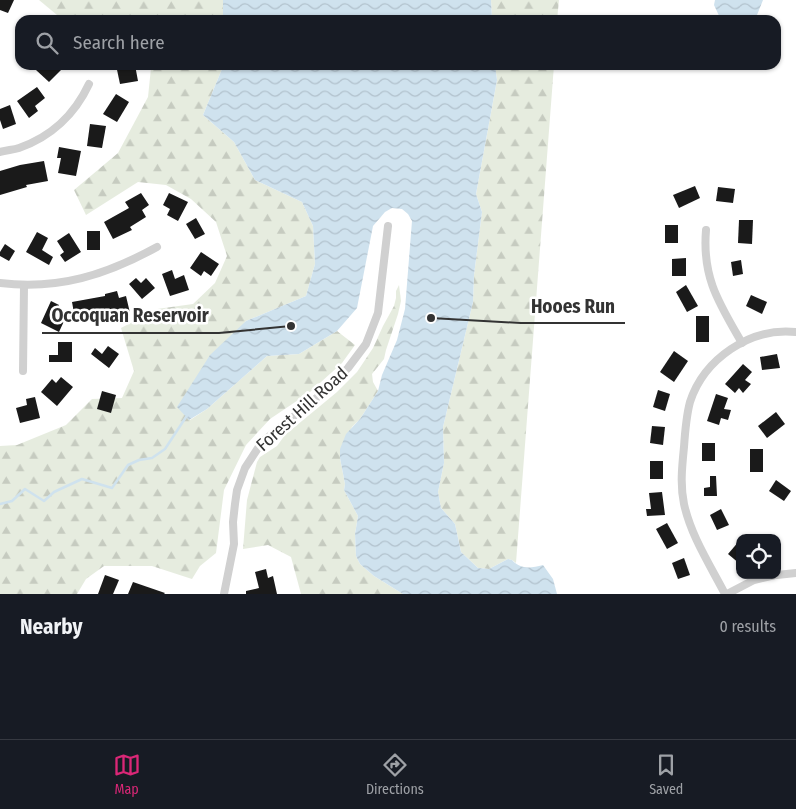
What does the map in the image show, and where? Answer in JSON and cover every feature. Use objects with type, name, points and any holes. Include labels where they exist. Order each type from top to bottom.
[{"type":"street","points":[[0,152],[32,143],[57,127],[78,105],[89,84]]},
{"type":"street","name":"Forest Hill Road","points":[[224,594],[234,544],[233,522],[237,490],[245,468],[262,442],[325,391],[348,368],[366,344],[378,313],[388,226]]},
{"type":"street","points":[[706,230],[705,254],[713,290],[742,342]]},
{"type":"street","points":[[0,284],[24,286],[64,282],[90,276],[119,266],[157,247]]},
{"type":"street","points":[[23,371],[24,286]]},
{"type":"street","points":[[758,579],[726,594],[694,533],[683,496],[682,471],[687,416],[696,389],[720,358],[742,342],[767,334],[796,332]]},
{"type":"street","points":[[781,574],[796,573]]},
{"type":"green space","points":[[39,0],[223,0],[223,15],[57,15]]},
{"type":"green space","points":[[491,0],[559,0],[558,15],[492,15]]},
{"type":"green space","points":[[151,70],[222,70],[203,115],[234,142],[255,180],[302,202],[313,226],[315,264],[306,296],[246,321],[178,407],[190,420],[207,409],[267,356],[299,354],[337,331],[355,345],[342,363],[310,392],[270,419],[246,445],[224,490],[216,553],[200,566],[192,579],[152,566],[104,566],[86,579],[77,594],[0,594],[0,446],[17,445],[66,425],[92,399],[122,398],[134,371],[121,328],[157,309],[193,304],[215,283],[227,256],[216,222],[191,199],[166,185],[138,182],[86,215],[74,190],[118,153],[148,97]]},
{"type":"green space","points":[[496,70],[554,70],[516,563],[508,559],[489,569],[478,568],[461,552],[455,524],[441,508],[438,492],[444,463],[443,427],[473,302],[474,275],[482,212],[476,194],[497,80]]},
{"type":"green space","points":[[399,285],[401,301],[398,314],[384,359],[372,374],[373,382],[378,391],[360,419],[352,427],[340,458],[345,484],[344,490],[358,516],[355,534],[356,556],[360,564],[374,576],[403,594],[301,594],[291,557],[268,545],[243,549],[247,500],[257,462],[260,457],[277,446],[285,435],[337,392],[357,372],[373,348],[394,306],[396,291]]},
{"type":"water","points":[[223,0],[491,0],[492,15],[223,15]]},
{"type":"water","points":[[715,0],[763,0],[757,15],[719,15],[714,5]]},
{"type":"water","points":[[222,70],[496,70],[497,80],[476,194],[482,212],[474,275],[473,302],[443,427],[444,463],[438,492],[441,508],[455,524],[461,552],[478,568],[489,569],[508,559],[523,567],[543,565],[553,579],[557,594],[403,594],[374,576],[360,564],[356,556],[355,534],[358,516],[344,490],[345,484],[340,449],[346,434],[360,419],[378,391],[382,375],[397,340],[405,309],[412,221],[402,209],[392,208],[385,212],[373,226],[357,308],[337,331],[299,354],[267,356],[207,409],[189,420],[177,407],[210,355],[246,321],[306,296],[315,264],[313,226],[302,202],[255,180],[234,142],[203,115]]},
{"type":"building","points":[[0,0],[14,0],[8,13],[0,10]]},
{"type":"building","points":[[36,70],[61,70],[49,82]]},
{"type":"building","points":[[117,70],[136,70],[138,81],[120,84]]},
{"type":"building","points":[[37,87],[45,98],[35,106],[38,111],[29,118],[17,101]]},
{"type":"building","points":[[116,94],[129,102],[117,122],[103,114]]},
{"type":"building","points":[[10,105],[16,124],[3,129],[0,120],[0,109]]},
{"type":"building","points":[[90,124],[106,126],[102,148],[87,146]]},
{"type":"building","points":[[59,147],[81,151],[76,176],[58,173],[61,158],[57,158]]},
{"type":"building","points":[[44,161],[48,181],[26,185],[27,187],[0,195],[0,171]]},
{"type":"building","points":[[695,186],[700,198],[679,208],[673,195]]},
{"type":"building","points":[[718,187],[735,189],[733,203],[716,201]]},
{"type":"building","points":[[141,193],[149,205],[142,210],[146,217],[130,227],[132,230],[113,239],[104,222],[129,208],[125,202]]},
{"type":"building","points":[[169,193],[188,202],[178,221],[167,215],[170,209],[163,205]]},
{"type":"building","points":[[196,218],[205,234],[195,239],[186,224]]},
{"type":"building","points":[[739,220],[753,220],[752,244],[738,243]]},
{"type":"building","points":[[665,225],[678,225],[678,243],[665,243]]},
{"type":"building","points":[[87,231],[100,231],[100,250],[87,250]]},
{"type":"building","points":[[37,232],[48,238],[42,250],[53,257],[49,265],[26,252]]},
{"type":"building","points":[[69,233],[81,252],[65,262],[60,255],[64,252],[57,241]]},
{"type":"building","points":[[5,244],[15,251],[9,261],[0,256],[0,252]]},
{"type":"building","points":[[201,252],[219,264],[211,276],[204,271],[201,276],[190,268]]},
{"type":"building","points":[[686,258],[686,276],[672,276],[672,259]]},
{"type":"building","points":[[741,260],[743,274],[733,276],[731,262]]},
{"type":"building","points":[[172,270],[175,279],[184,275],[189,290],[170,296],[162,274]]},
{"type":"building","points":[[136,278],[141,283],[146,278],[155,288],[142,299],[129,284]]},
{"type":"building","points":[[686,285],[698,306],[687,312],[676,292]]},
{"type":"building","points":[[117,291],[119,298],[126,296],[130,313],[111,318],[110,314],[86,319],[84,311],[74,313],[72,302],[105,296],[105,294]]},
{"type":"building","points":[[751,295],[767,302],[762,314],[746,306]]},
{"type":"building","points":[[51,301],[59,305],[54,314],[65,319],[59,332],[41,323]]},
{"type":"building","points":[[696,316],[709,316],[709,342],[696,342]]},
{"type":"building","points":[[58,342],[72,342],[72,362],[49,362],[49,355],[58,355]]},
{"type":"building","points":[[108,346],[119,354],[109,368],[91,354],[95,348],[102,354]]},
{"type":"building","points":[[674,351],[688,361],[674,382],[660,372]]},
{"type":"building","points":[[777,354],[780,368],[762,370],[760,357]]},
{"type":"building","points":[[743,364],[752,372],[745,380],[751,384],[743,393],[739,388],[735,393],[725,384]]},
{"type":"building","points":[[61,377],[73,387],[57,406],[41,392],[52,379],[56,383]]},
{"type":"building","points":[[658,390],[670,394],[665,411],[653,407]]},
{"type":"building","points":[[102,391],[116,395],[111,413],[97,409]]},
{"type":"building","points":[[716,394],[728,398],[724,409],[731,410],[728,420],[721,418],[719,425],[707,421]]},
{"type":"building","points":[[35,397],[40,418],[20,423],[16,408],[27,405],[26,399]]},
{"type":"building","points":[[776,412],[785,424],[767,438],[758,426]]},
{"type":"building","points":[[652,426],[665,427],[663,445],[650,443]]},
{"type":"building","points":[[702,443],[715,443],[715,461],[702,461]]},
{"type":"building","points":[[750,449],[763,449],[763,472],[750,472]]},
{"type":"building","points":[[650,461],[663,461],[663,479],[650,479]]},
{"type":"building","points":[[710,476],[716,476],[717,496],[704,496],[704,488],[710,487]]},
{"type":"building","points":[[776,480],[791,491],[784,501],[769,491]]},
{"type":"building","points":[[662,492],[665,515],[647,516],[646,509],[651,509],[649,493]]},
{"type":"building","points":[[721,509],[729,525],[717,530],[710,515]]},
{"type":"building","points":[[667,523],[678,543],[667,549],[656,529]]},
{"type":"building","points":[[736,545],[736,561],[728,554]]},
{"type":"building","points":[[684,558],[690,575],[678,579],[672,563]]},
{"type":"building","points":[[266,569],[268,578],[273,576],[277,594],[246,594],[246,591],[259,588],[255,572]]},
{"type":"building","points":[[105,575],[119,580],[113,594],[98,594]]},
{"type":"building","points":[[133,582],[165,593],[128,594]]},
{"type":"waterway","points":[[0,504],[12,501],[25,489],[44,501],[54,492],[82,479],[112,488],[128,465],[139,460],[152,458],[165,449],[188,414]]},
{"type":"place","name":"Hooes Run","points":[[431,318]]},
{"type":"place","name":"Occoquan Reservoir","points":[[291,326]]}]
